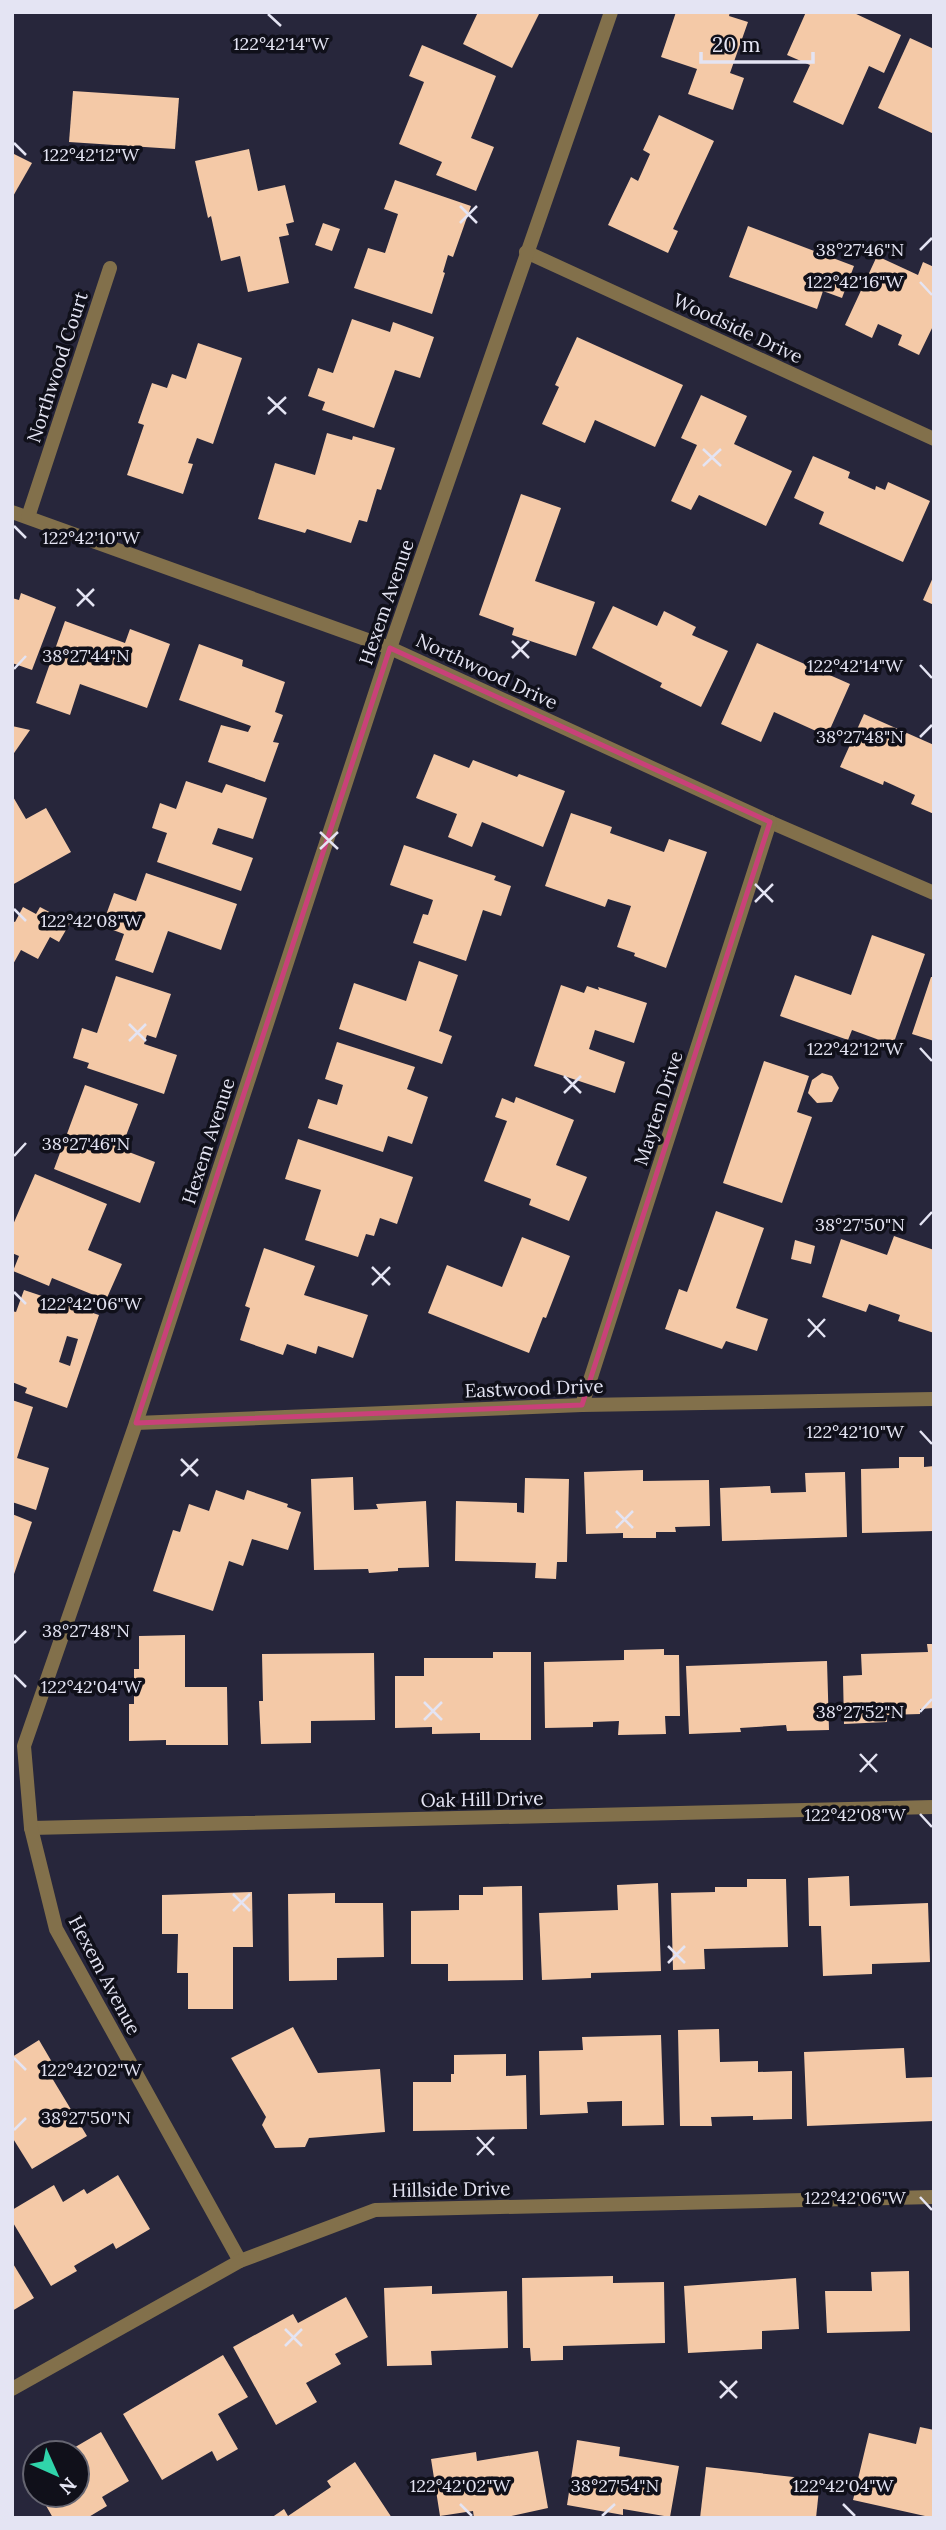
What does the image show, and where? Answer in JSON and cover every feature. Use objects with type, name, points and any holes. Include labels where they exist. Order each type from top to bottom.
[{"type":"street","name":"Hexem Avenue","points":[[240,2261],[56,1929],[31,1828],[24,1746],[136,1423],[390,648],[611,12]]},
{"type":"street","name":"Woodside Drive","points":[[526,252],[934,439]]},
{"type":"street","name":"Northwood Court","points":[[28,517],[110,268]]},
{"type":"street","name":"Northwood Drive","points":[[12,512],[390,648],[770,822],[934,893]]},
{"type":"street","name":"Mayten Drive","points":[[582,1405],[770,822]]},
{"type":"street","name":"Eastwood Drive","points":[[136,1423],[582,1405],[934,1399]]},
{"type":"street","name":"Oak Hill Drive","points":[[31,1828],[934,1807]]},
{"type":"street","name":"Hillside Drive","points":[[12,2389],[240,2261],[375,2210],[934,2197]]},
{"type":"highlighted area","points":[[390,648],[770,822],[582,1405],[136,1423]]},
{"type":"building","points":[[478,12],[540,12],[512,68],[463,44]]},
{"type":"building","points":[[676,12],[730,12],[729,16],[748,22],[730,73],[744,78],[733,110],[688,94],[697,69],[661,57]]},
{"type":"building","points":[[806,12],[852,12],[901,35],[884,73],[869,66],[843,125],[793,102],[810,65],[787,55]]},
{"type":"building","points":[[910,38],[934,49],[934,134],[878,108]]},
{"type":"building","points":[[422,45],[496,76],[471,138],[494,147],[476,191],[436,175],[442,162],[399,144],[424,82],[409,76]]},
{"type":"building","points":[[73,91],[179,98],[175,149],[69,142]]},
{"type":"building","points":[[659,115],[714,141],[673,229],[678,231],[668,253],[608,225],[631,177],[638,181],[650,154],[643,150]]},
{"type":"building","points":[[249,149],[258,191],[285,185],[294,222],[286,224],[289,235],[279,237],[289,283],[248,292],[240,256],[221,261],[195,161]]},
{"type":"building","points":[[12,153],[32,163],[12,198]]},
{"type":"building","points":[[395,180],[471,206],[453,257],[448,255],[432,314],[354,288],[368,248],[385,253],[398,214],[384,209]]},
{"type":"building","points":[[323,223],[340,229],[332,251],[315,245]]},
{"type":"building","points":[[748,226],[854,266],[842,298],[823,291],[817,309],[729,277]]},
{"type":"building","points":[[877,256],[918,275],[923,262],[934,267],[934,324],[919,355],[898,345],[902,335],[878,324],[872,338],[845,325]]},
{"type":"building","points":[[352,319],[390,332],[393,322],[434,337],[420,378],[395,370],[374,428],[322,410],[325,402],[308,396],[318,368],[333,373]]},
{"type":"building","points":[[577,337],[683,385],[655,447],[595,420],[585,443],[542,424],[559,387],[555,385]]},
{"type":"building","points":[[198,343],[242,358],[213,444],[197,438],[188,463],[193,464],[183,494],[127,475],[144,425],[138,423],[152,383],[167,388],[172,374],[186,379]]},
{"type":"building","points":[[701,395],[747,416],[734,444],[792,471],[766,526],[699,495],[691,510],[671,501],[697,445],[681,438]]},
{"type":"building","points":[[327,433],[352,440],[353,436],[395,448],[381,490],[377,489],[367,522],[359,520],[351,543],[307,529],[305,533],[258,519],[275,463],[315,475]]},
{"type":"building","points":[[813,456],[850,472],[848,478],[875,490],[876,486],[885,490],[888,482],[930,501],[903,562],[819,524],[824,512],[794,498]]},
{"type":"building","points":[[521,494],[561,508],[535,581],[595,602],[576,656],[512,635],[514,628],[479,615]]},
{"type":"building","points":[[934,575],[934,605],[923,600]]},
{"type":"building","points":[[21,593],[56,607],[32,670],[12,663],[12,598],[19,600]]},
{"type":"building","points":[[613,606],[657,626],[664,611],[696,627],[692,635],[728,651],[701,707],[660,687],[662,683],[592,648]]},
{"type":"building","points":[[65,621],[125,643],[130,629],[170,644],[147,708],[80,684],[70,715],[36,703]]},
{"type":"building","points":[[757,643],[850,684],[827,736],[774,712],[761,742],[721,724]]},
{"type":"building","points":[[199,644],[243,660],[242,666],[285,682],[275,712],[283,715],[273,742],[279,743],[265,782],[208,762],[221,725],[248,732],[251,726],[179,700]]},
{"type":"building","points":[[864,714],[934,745],[934,814],[911,804],[915,795],[884,781],[883,785],[840,767]]},
{"type":"building","points":[[12,726],[30,730],[12,756]]},
{"type":"building","points":[[434,754],[469,768],[473,760],[565,791],[543,847],[482,822],[472,847],[448,837],[457,814],[416,798]]},
{"type":"building","points":[[186,781],[222,793],[226,784],[267,798],[253,839],[218,828],[212,844],[253,858],[241,891],[157,862],[167,833],[152,828],[160,803],[176,809]]},
{"type":"building","points":[[12,795],[26,819],[46,808],[71,852],[12,885]]},
{"type":"building","points":[[571,813],[612,827],[610,833],[664,852],[669,839],[707,852],[666,968],[617,947],[631,906],[608,899],[605,907],[545,886]]},
{"type":"building","points":[[404,845],[496,876],[494,880],[511,886],[501,916],[483,910],[466,961],[413,943],[423,914],[428,915],[433,900],[390,885]]},
{"type":"building","points":[[146,873],[237,904],[221,950],[168,931],[153,973],[115,960],[124,934],[102,926],[114,893],[136,901]]},
{"type":"building","points":[[23,907],[36,914],[40,907],[70,923],[59,942],[50,937],[38,959],[21,950],[12,966],[12,921],[15,922]]},
{"type":"building","points":[[872,935],[925,954],[893,1045],[852,1030],[848,1040],[780,1016],[795,975],[851,995]]},
{"type":"building","points":[[419,961],[458,975],[439,1031],[452,1036],[442,1064],[339,1029],[354,983],[406,1001]]},
{"type":"building","points":[[116,976],[171,994],[156,1038],[147,1035],[144,1044],[177,1055],[164,1094],[87,1068],[89,1063],[73,1058],[82,1028],[97,1033]]},
{"type":"building","points":[[931,977],[934,977],[934,1041],[912,1034]]},
{"type":"building","points":[[561,985],[584,993],[587,986],[599,990],[598,987],[647,1003],[634,1043],[595,1030],[589,1049],[625,1062],[615,1093],[534,1066]]},
{"type":"building","points":[[337,1042],[415,1067],[407,1089],[428,1097],[412,1144],[388,1136],[383,1152],[308,1128],[318,1099],[337,1105],[343,1085],[325,1079]]},
{"type":"building","points":[[764,1061],[809,1076],[797,1112],[812,1117],[782,1203],[723,1183]]},
{"type":"building","points":[[822,1073],[832,1076],[839,1088],[832,1102],[817,1103],[808,1093],[812,1080]]},
{"type":"building","points":[[85,1085],[138,1104],[121,1149],[155,1162],[140,1203],[54,1169]]},
{"type":"building","points":[[516,1097],[574,1120],[556,1165],[587,1177],[569,1221],[529,1205],[531,1199],[484,1181],[507,1121],[495,1117],[502,1098],[514,1103]]},
{"type":"building","points":[[298,1139],[413,1177],[397,1224],[380,1218],[374,1236],[366,1234],[358,1257],[305,1240],[321,1190],[285,1179]]},
{"type":"building","points":[[35,1174],[107,1204],[88,1250],[122,1264],[106,1300],[52,1278],[49,1286],[13,1271],[19,1256],[12,1253],[12,1227]]},
{"type":"building","points":[[716,1211],[764,1228],[736,1308],[768,1319],[757,1351],[726,1341],[722,1349],[665,1329],[679,1289],[687,1292]]},
{"type":"building","points":[[894,1236],[934,1250],[934,1333],[898,1321],[900,1315],[869,1304],[866,1312],[822,1297],[841,1239],[887,1255]]},
{"type":"building","points":[[522,1237],[570,1256],[529,1353],[428,1313],[447,1265],[502,1287]]},
{"type":"building","points":[[795,1240],[815,1246],[811,1264],[791,1259]]},
{"type":"building","points":[[264,1248],[315,1266],[304,1295],[368,1315],[353,1358],[318,1346],[316,1354],[287,1344],[283,1355],[240,1340],[250,1308],[245,1306]]},
{"type":"building","points":[[24,1290],[99,1315],[67,1408],[25,1393],[27,1388],[12,1382],[12,1311],[16,1312]],"holes":[[[67,1336],[78,1339],[70,1366],[59,1362]]]},
{"type":"building","points":[[12,1400],[33,1407],[17,1458],[49,1468],[36,1510],[12,1502]]},
{"type":"building","points":[[899,1457],[924,1457],[924,1467],[934,1466],[934,1531],[862,1533],[861,1469],[899,1468]]},
{"type":"building","points":[[643,1470],[643,1481],[709,1480],[710,1526],[675,1527],[676,1532],[656,1532],[656,1538],[623,1538],[623,1533],[586,1534],[584,1472]]},
{"type":"building","points":[[845,1472],[847,1537],[722,1541],[720,1488],[770,1486],[771,1493],[806,1492],[805,1473]]},
{"type":"building","points":[[353,1477],[354,1510],[378,1509],[376,1504],[426,1501],[429,1567],[369,1573],[368,1569],[314,1570],[311,1479]]},
{"type":"building","points":[[525,1478],[569,1479],[567,1562],[557,1562],[556,1579],[535,1578],[536,1563],[455,1561],[456,1501],[517,1503],[517,1512],[524,1513]]},
{"type":"building","points":[[216,1490],[244,1500],[247,1490],[288,1504],[287,1507],[301,1512],[288,1550],[252,1539],[243,1566],[229,1561],[213,1611],[153,1591],[173,1530],[180,1532],[189,1504],[209,1511]]},
{"type":"building","points":[[12,1514],[32,1522],[13,1577],[12,1577]]},
{"type":"building","points":[[185,1635],[185,1687],[227,1687],[228,1745],[166,1745],[166,1740],[129,1741],[129,1704],[134,1704],[134,1669],[139,1669],[139,1636]]},
{"type":"building","points":[[927,1644],[934,1644],[934,1708],[920,1709],[920,1714],[887,1715],[887,1722],[844,1724],[843,1676],[862,1675],[861,1654],[928,1652]]},
{"type":"building","points":[[664,1649],[664,1655],[679,1655],[680,1716],[665,1716],[666,1734],[618,1735],[619,1721],[593,1722],[593,1727],[545,1728],[544,1662],[624,1660],[624,1650]]},
{"type":"building","points":[[493,1652],[531,1652],[531,1740],[480,1740],[480,1733],[432,1734],[432,1727],[395,1728],[395,1676],[424,1676],[424,1658],[493,1658]]},
{"type":"building","points":[[374,1653],[375,1720],[311,1721],[311,1743],[261,1744],[259,1701],[263,1701],[262,1654]]},
{"type":"building","points":[[827,1661],[829,1730],[787,1731],[786,1725],[740,1728],[741,1732],[689,1734],[686,1666]]},
{"type":"building","points":[[849,1876],[850,1906],[928,1903],[930,1962],[872,1964],[872,1974],[823,1976],[821,1926],[809,1926],[808,1878]]},
{"type":"building","points":[[747,1879],[786,1879],[788,1947],[704,1949],[705,1969],[673,1970],[671,1893],[715,1892],[715,1887],[747,1887]]},
{"type":"building","points":[[658,1883],[661,1971],[591,1973],[591,1978],[542,1980],[539,1913],[618,1910],[617,1885]]},
{"type":"building","points":[[522,1886],[523,1980],[448,1981],[448,1964],[411,1964],[411,1911],[459,1910],[459,1895],[483,1895],[483,1887]]},
{"type":"building","points":[[252,1892],[253,1947],[233,1947],[233,2009],[188,2009],[188,1973],[177,1973],[178,1934],[162,1934],[162,1895]]},
{"type":"building","points":[[335,1893],[335,1903],[383,1903],[384,1957],[337,1958],[337,1980],[289,1981],[288,1894]]},
{"type":"building","points":[[293,2027],[318,2073],[380,2069],[385,2132],[309,2138],[305,2147],[275,2148],[262,2125],[266,2117],[231,2058]]},
{"type":"building","points":[[719,2029],[720,2062],[758,2061],[758,2072],[792,2071],[792,2119],[711,2117],[712,2126],[680,2126],[678,2030]]},
{"type":"building","points":[[661,2035],[664,2125],[622,2126],[622,2101],[587,2102],[588,2113],[540,2115],[539,2051],[583,2050],[582,2037]]},
{"type":"building","points":[[39,2040],[59,2074],[52,2078],[87,2136],[32,2169],[12,2137],[12,2057]]},
{"type":"building","points":[[904,2048],[906,2078],[934,2077],[934,2121],[807,2126],[804,2052]]},
{"type":"building","points":[[506,2054],[506,2076],[526,2075],[527,2129],[413,2131],[413,2082],[451,2082],[454,2055]]},
{"type":"building","points":[[118,2175],[150,2229],[116,2249],[113,2243],[74,2266],[77,2271],[51,2286],[12,2221],[12,2210],[54,2185],[63,2202],[84,2189],[87,2194]]},
{"type":"building","points":[[12,2262],[34,2298],[12,2311]]},
{"type":"building","points":[[909,2271],[910,2331],[827,2333],[825,2291],[872,2291],[871,2272]]},
{"type":"building","points":[[613,2276],[613,2283],[664,2282],[665,2343],[563,2346],[563,2360],[531,2361],[530,2348],[523,2348],[522,2278]]},
{"type":"building","points":[[796,2278],[799,2329],[762,2331],[762,2349],[688,2353],[684,2286]]},
{"type":"building","points":[[432,2286],[432,2294],[507,2291],[508,2348],[431,2351],[432,2365],[387,2366],[384,2288]]},
{"type":"building","points":[[346,2297],[368,2337],[335,2354],[341,2364],[306,2383],[317,2402],[276,2425],[233,2347],[293,2314],[298,2323]]},
{"type":"building","points":[[223,2355],[248,2397],[218,2414],[238,2449],[217,2461],[212,2451],[162,2480],[123,2414]]},
{"type":"building","points":[[920,2427],[934,2430],[934,2518],[853,2500],[869,2433],[916,2444]]},
{"type":"building","points":[[101,2432],[129,2481],[102,2497],[107,2506],[87,2518],[53,2518],[48,2509],[91,2509],[89,2439]]},
{"type":"building","points":[[577,2440],[620,2447],[619,2456],[679,2466],[670,2517],[623,2509],[623,2515],[567,2505]]},
{"type":"building","points":[[538,2451],[548,2508],[502,2518],[474,2518],[473,2511],[440,2516],[431,2459],[476,2452],[477,2461]]},
{"type":"building","points":[[355,2462],[392,2518],[271,2518],[284,2509],[288,2516],[331,2487],[327,2481]]},
{"type":"building","points":[[706,2467],[820,2480],[816,2518],[700,2518]]}]
